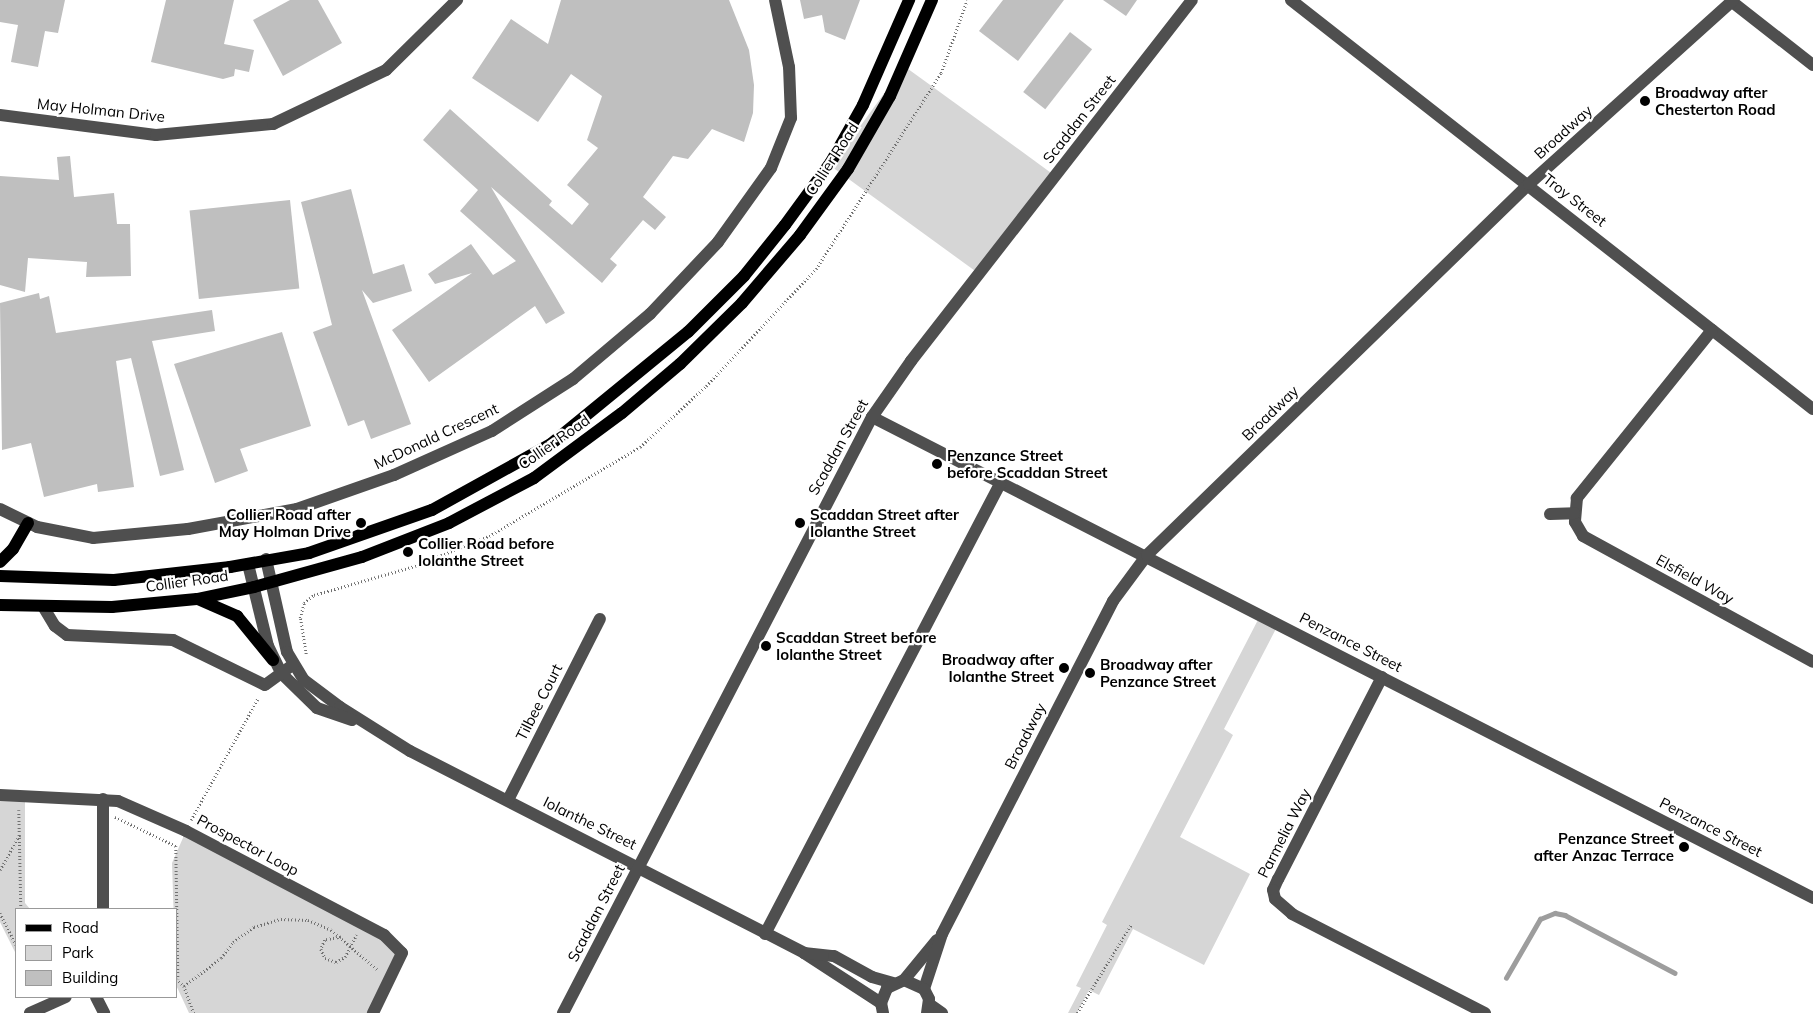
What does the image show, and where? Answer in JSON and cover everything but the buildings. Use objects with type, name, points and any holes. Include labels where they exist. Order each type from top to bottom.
[{"type":"main road","name":"Collier Road","points":[[0,576],[114,580],[248,564],[266,559],[309,553],[432,510],[551,444],[638,377],[744,276],[785,226],[831,162],[863,105],[909,0]]},
{"type":"main road","name":"Collier Road","points":[[0,605],[44,608],[112,607],[197,599],[254,587],[362,558],[449,522],[534,478],[622,413],[680,364],[742,303],[800,235],[848,169],[890,96],[932,0]]},
{"type":"main road","points":[[0,562],[13,549],[28,523]]},
{"type":"main road","points":[[197,599],[237,616],[273,660]]},
{"type":"street","name":"May Holman Drive","points":[[0,115],[156,135],[273,124],[386,70],[457,0]]},
{"type":"street","name":"McDonald Crescent","points":[[0,509],[28,523],[93,538],[188,529],[297,509],[394,475],[492,431],[573,379],[650,314],[718,242],[771,168],[791,118],[789,67],[775,0]]},
{"type":"street","name":"Scaddan Street","points":[[563,1013],[872,417],[911,362],[1192,0]]},
{"type":"street","name":"Troy Street","points":[[1291,0],[1529,184],[1813,409]]},
{"type":"street","name":"Broadway","points":[[924,989],[942,934],[1113,601],[1147,555],[1529,184],[1732,1]]},
{"type":"street","points":[[1732,1],[1813,65]]},
{"type":"street","points":[[1550,514],[1574,513],[1576,498],[1712,330]]},
{"type":"street","name":"Penzance Street","points":[[872,417],[1000,484],[1147,555],[1813,898]]},
{"type":"street","points":[[765,934],[1000,484]]},
{"type":"street","name":"Elsfield Way","points":[[1574,513],[1575,522],[1583,536],[1813,662]]},
{"type":"street","name":"Iolanthe Street","points":[[266,559],[272,582],[278,622],[293,665],[304,680],[362,723],[804,953],[882,1008]]},
{"type":"street","name":"Iolanthe Street","points":[[248,564],[273,660],[281,673],[318,708],[362,723]]},
{"type":"street","points":[[44,608],[55,626],[67,635],[173,640],[265,685],[293,665]]},
{"type":"street","name":"Tilbee Court","points":[[508,800],[600,619]]},
{"type":"street","name":"Parmelia Way","points":[[1382,676],[1278,879],[1273,890],[1275,899],[1292,914],[1485,1013]]},
{"type":"street","name":"Prospector Loop","points":[[0,795],[103,805],[118,801],[186,831],[384,935],[402,953],[373,1013]]},
{"type":"street","points":[[103,805],[104,908]]},
{"type":"street","name":"Broadway","points":[[882,1008],[898,981],[942,934]]},
{"type":"street","name":"Iolanthe Street","points":[[804,953],[834,956],[872,977],[898,981],[924,989]]},
{"type":"street","points":[[924,989],[928,1009],[942,1013]]},
{"type":"street","points":[[30,1013],[64,998]]},
{"type":"street","points":[[96,998],[104,1013]]},
{"type":"path","points":[[186,831],[265,685]]},
{"type":"path","points":[[103,805],[176,846],[176,908]]},
{"type":"path","points":[[14,810],[21,810],[21,908]]},
{"type":"path","points":[[0,870],[21,832]]},
{"type":"path","points":[[0,913],[15,943]]},
{"type":"path","points":[[184,986],[221,958],[233,942],[254,927],[281,918],[308,920],[343,937],[372,968],[384,972]]},
{"type":"path","points":[[343,937],[334,935],[325,940],[322,949],[325,958],[336,962],[345,957],[362,923]]},
{"type":"path","points":[[1077,1013],[1131,926]]},
{"type":"path","points":[[178,980],[184,986],[194,1013]]},
{"type":"green space","points":[[904,66],[1055,176],[982,276],[831,166]]},
{"type":"green space","points":[[1261,614],[1279,623],[1224,729],[1233,735],[1180,837],[1250,874],[1204,965],[1133,929],[1099,995],[1089,990],[1077,1013],[1068,1013],[1081,988],[1076,986],[1107,925],[1102,922]]},
{"type":"green space","points":[[0,795],[25,796],[25,903],[29,908],[15,908],[15,952],[0,922]]},
{"type":"green space","points":[[186,831],[384,935],[402,953],[373,1013],[189,1013],[178,989],[178,908],[173,908],[172,863]]},
{"type":"waterway","points":[[1506,978],[1540,919],[1555,913],[1565,915],[1675,973]]},
{"type":"place","name":"Broadway after Chesterton Road","points":[[1645,101]]},
{"type":"place","name":"Penzance Street before Scaddan Street","points":[[937,464]]},
{"type":"place","name":"Collier Road after May Holman Drive","points":[[361,523]]},
{"type":"place","name":"Scaddan Street after Iolanthe Street","points":[[800,523]]},
{"type":"place","name":"Collier Road before Iolanthe Street","points":[[408,552]]},
{"type":"place","name":"Scaddan Street before Iolanthe Street","points":[[766,646]]},
{"type":"place","name":"Broadway after Iolanthe Street","points":[[1064,668]]},
{"type":"place","name":"Broadway after Penzance Street","points":[[1090,673]]},
{"type":"place","name":"Penzance Street after Anzac Terrace","points":[[1684,847]]}]
